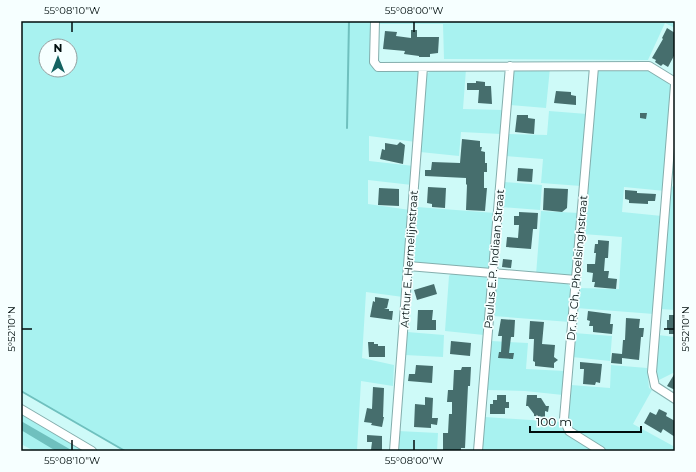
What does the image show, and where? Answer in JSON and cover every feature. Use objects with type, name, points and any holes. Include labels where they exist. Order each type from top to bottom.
[{"type":"street","points":[[375,21],[374,62],[378,67],[649,66],[675,83],[672,178],[652,372],[655,386],[675,398]]},
{"type":"street","name":"Paulus E.P. Indiaan Straat","points":[[478,451],[510,66]]},
{"type":"street","name":"Dr. R. Ch. Phoelsinghstraat","points":[[594,67],[564,419],[569,431],[601,451]]},
{"type":"street","name":"Arthur E. Hermelijnstraat","points":[[394,451],[423,68]]},
{"type":"street","points":[[408,266],[576,280]]},
{"type":"street","points":[[21,410],[92,451]]},
{"type":"shaded area","points":[[21,21],[372,21],[371,66],[379,70],[418,71],[421,73],[416,142],[369,136],[369,161],[414,166],[412,185],[368,180],[368,204],[410,210],[403,297],[366,292],[362,358],[394,365],[393,386],[361,381],[357,450],[365,451],[125,451],[21,391]]},
{"type":"shaded area","points":[[378,21],[675,21],[675,28],[665,23],[648,60],[444,59],[443,24],[378,24]]},
{"type":"shaded area","points":[[550,68],[546,108],[510,105],[513,73],[516,70]]},
{"type":"shaded area","points":[[640,68],[650,71],[663,78],[670,85],[672,90],[665,191],[624,187],[622,212],[662,216],[654,314],[576,308],[578,288],[619,289],[622,237],[583,234],[596,74],[598,71],[603,69]]},
{"type":"shaded area","points":[[439,69],[466,69],[463,109],[503,110],[501,134],[461,132],[459,156],[420,152],[426,75]]},
{"type":"shaded area","points":[[549,111],[587,114],[581,186],[541,183],[543,159],[506,156],[508,134],[547,135]]},
{"type":"shaded area","points":[[675,119],[675,177],[671,173]]},
{"type":"shaded area","points":[[504,182],[542,185],[540,210],[502,207]]},
{"type":"shaded area","points":[[675,184],[675,310],[660,309],[670,193],[671,188]]},
{"type":"shaded area","points":[[417,207],[495,213],[490,265],[488,269],[418,264],[413,261],[412,258]]},
{"type":"shaded area","points":[[541,211],[579,213],[573,274],[570,277],[536,275]]},
{"type":"shaded area","points":[[452,273],[483,275],[486,277],[488,281],[484,335],[445,331],[449,276]]},
{"type":"shaded area","points":[[499,277],[565,282],[569,285],[573,295],[573,306],[570,322],[493,316],[495,280]]},
{"type":"shaded area","points":[[407,332],[444,335],[443,357],[405,355]]},
{"type":"shaded area","points":[[574,333],[612,336],[610,361],[572,357]]},
{"type":"shaded area","points":[[658,335],[675,337],[675,372],[657,381],[654,377]]},
{"type":"shaded area","points":[[491,341],[528,343],[526,369],[565,371],[563,395],[525,391],[487,390]]},
{"type":"shaded area","points":[[611,365],[647,368],[649,388],[652,390],[633,424],[675,447],[675,451],[606,451],[570,428],[568,422],[571,385],[610,388]]},
{"type":"shaded area","points":[[21,411],[89,451],[34,451],[21,444]]},
{"type":"shaded area","points":[[485,417],[561,422],[565,432],[596,451],[481,451]]},
{"type":"shaded area","points":[[21,421],[73,451],[56,451],[21,430]]},
{"type":"shaded area","points":[[398,431],[438,433],[437,451],[396,451]]},
{"type":"building","points":[[667,28],[675,33],[675,54],[668,67],[663,64],[661,66],[652,58],[663,39],[662,38]]},
{"type":"building","points":[[411,30],[417,30],[417,37],[439,37],[438,53],[430,54],[430,57],[419,57],[404,54],[405,51],[383,49],[385,31],[397,32],[396,36],[411,38]]},
{"type":"building","points":[[476,81],[485,82],[485,86],[491,86],[492,104],[478,103],[479,90],[467,90],[467,83],[476,83]]},
{"type":"building","points":[[556,91],[571,92],[571,95],[576,96],[576,105],[554,103]]},
{"type":"building","points":[[640,113],[647,113],[646,119],[640,118]]},
{"type":"building","points":[[517,115],[528,115],[528,118],[535,119],[534,134],[515,132]]},
{"type":"building","points":[[462,139],[480,141],[480,147],[482,147],[481,151],[485,152],[487,172],[484,172],[484,188],[487,188],[485,211],[466,210],[466,178],[425,176],[425,170],[431,170],[432,162],[460,163]]},
{"type":"building","points":[[400,142],[405,145],[403,164],[380,159],[382,149],[385,150],[385,143],[397,145]]},
{"type":"building","points":[[518,168],[533,169],[532,182],[517,181]]},
{"type":"building","points":[[428,187],[446,188],[445,208],[432,207],[432,204],[427,203]]},
{"type":"building","points":[[379,188],[399,189],[399,206],[378,205]]},
{"type":"building","points":[[544,188],[568,189],[567,208],[562,212],[543,210]]},
{"type":"building","points":[[625,190],[637,191],[637,193],[656,194],[655,201],[648,201],[648,204],[629,203],[629,200],[625,199]]},
{"type":"building","points":[[519,212],[538,213],[537,229],[533,229],[531,249],[506,247],[507,237],[518,238],[519,225],[514,225],[514,216],[519,216]]},
{"type":"building","points":[[598,240],[609,241],[608,258],[605,258],[604,271],[609,271],[608,278],[617,279],[616,289],[594,287],[595,282],[592,282],[593,273],[587,272],[587,264],[595,264],[595,244],[598,244]]},
{"type":"building","points":[[503,259],[512,260],[511,268],[502,267]]},
{"type":"building","points":[[434,284],[437,294],[417,300],[414,290]]},
{"type":"building","points":[[375,297],[389,299],[387,308],[384,309],[393,311],[392,320],[370,317],[373,301],[375,302]]},
{"type":"building","points":[[418,310],[433,310],[432,320],[436,320],[436,330],[417,330]]},
{"type":"building","points":[[588,311],[611,314],[610,324],[613,324],[612,334],[593,332],[593,326],[589,326],[590,321],[587,320]]},
{"type":"building","points":[[669,315],[675,315],[675,334],[669,334],[669,330],[667,329],[667,320],[669,320]]},
{"type":"building","points":[[626,318],[640,319],[639,328],[644,328],[643,337],[641,337],[639,360],[622,358],[622,364],[611,363],[612,353],[622,354],[623,340],[625,340]]},
{"type":"building","points":[[501,319],[515,320],[514,337],[511,337],[509,353],[514,353],[513,359],[498,358],[499,352],[501,352],[502,336],[498,336]]},
{"type":"building","points":[[530,321],[544,322],[542,344],[555,345],[554,357],[558,360],[554,363],[554,368],[535,366],[535,362],[533,361],[534,339],[529,339]]},
{"type":"building","points":[[451,341],[471,343],[470,356],[450,354]]},
{"type":"building","points":[[368,342],[374,342],[374,344],[378,344],[378,346],[385,346],[385,357],[369,357]]},
{"type":"building","points":[[580,362],[602,364],[600,383],[596,382],[595,385],[583,384],[584,369],[580,369]]},
{"type":"building","points":[[416,365],[433,366],[432,383],[408,381],[409,374],[415,374]]},
{"type":"building","points":[[462,367],[471,367],[470,386],[468,386],[465,448],[461,448],[461,451],[446,451],[443,450],[443,433],[448,433],[449,414],[452,414],[452,402],[447,402],[448,390],[453,390],[454,370],[461,370]]},
{"type":"building","points":[[675,373],[675,390],[667,386]]},
{"type":"building","points":[[373,387],[384,388],[384,417],[382,427],[364,422],[367,408],[372,409]]},
{"type":"building","points":[[497,395],[506,395],[506,402],[509,402],[509,408],[505,408],[505,414],[490,414],[490,404],[493,404],[493,400],[497,400]]},
{"type":"building","points":[[527,395],[537,395],[537,398],[541,398],[546,406],[549,406],[548,412],[545,411],[545,417],[534,416],[528,406],[526,406]]},
{"type":"building","points":[[425,397],[433,398],[432,418],[438,418],[437,425],[431,424],[431,428],[414,427],[415,404],[425,405]]},
{"type":"building","points":[[659,409],[667,413],[666,416],[675,421],[675,437],[663,429],[661,433],[644,423],[650,412],[656,415]]},
{"type":"building","points":[[367,435],[382,436],[382,450],[371,450],[372,442],[367,442]]},
{"type":"waterway","points":[[347,128],[349,21]]},
{"type":"waterway","points":[[21,391],[125,451]]}]
